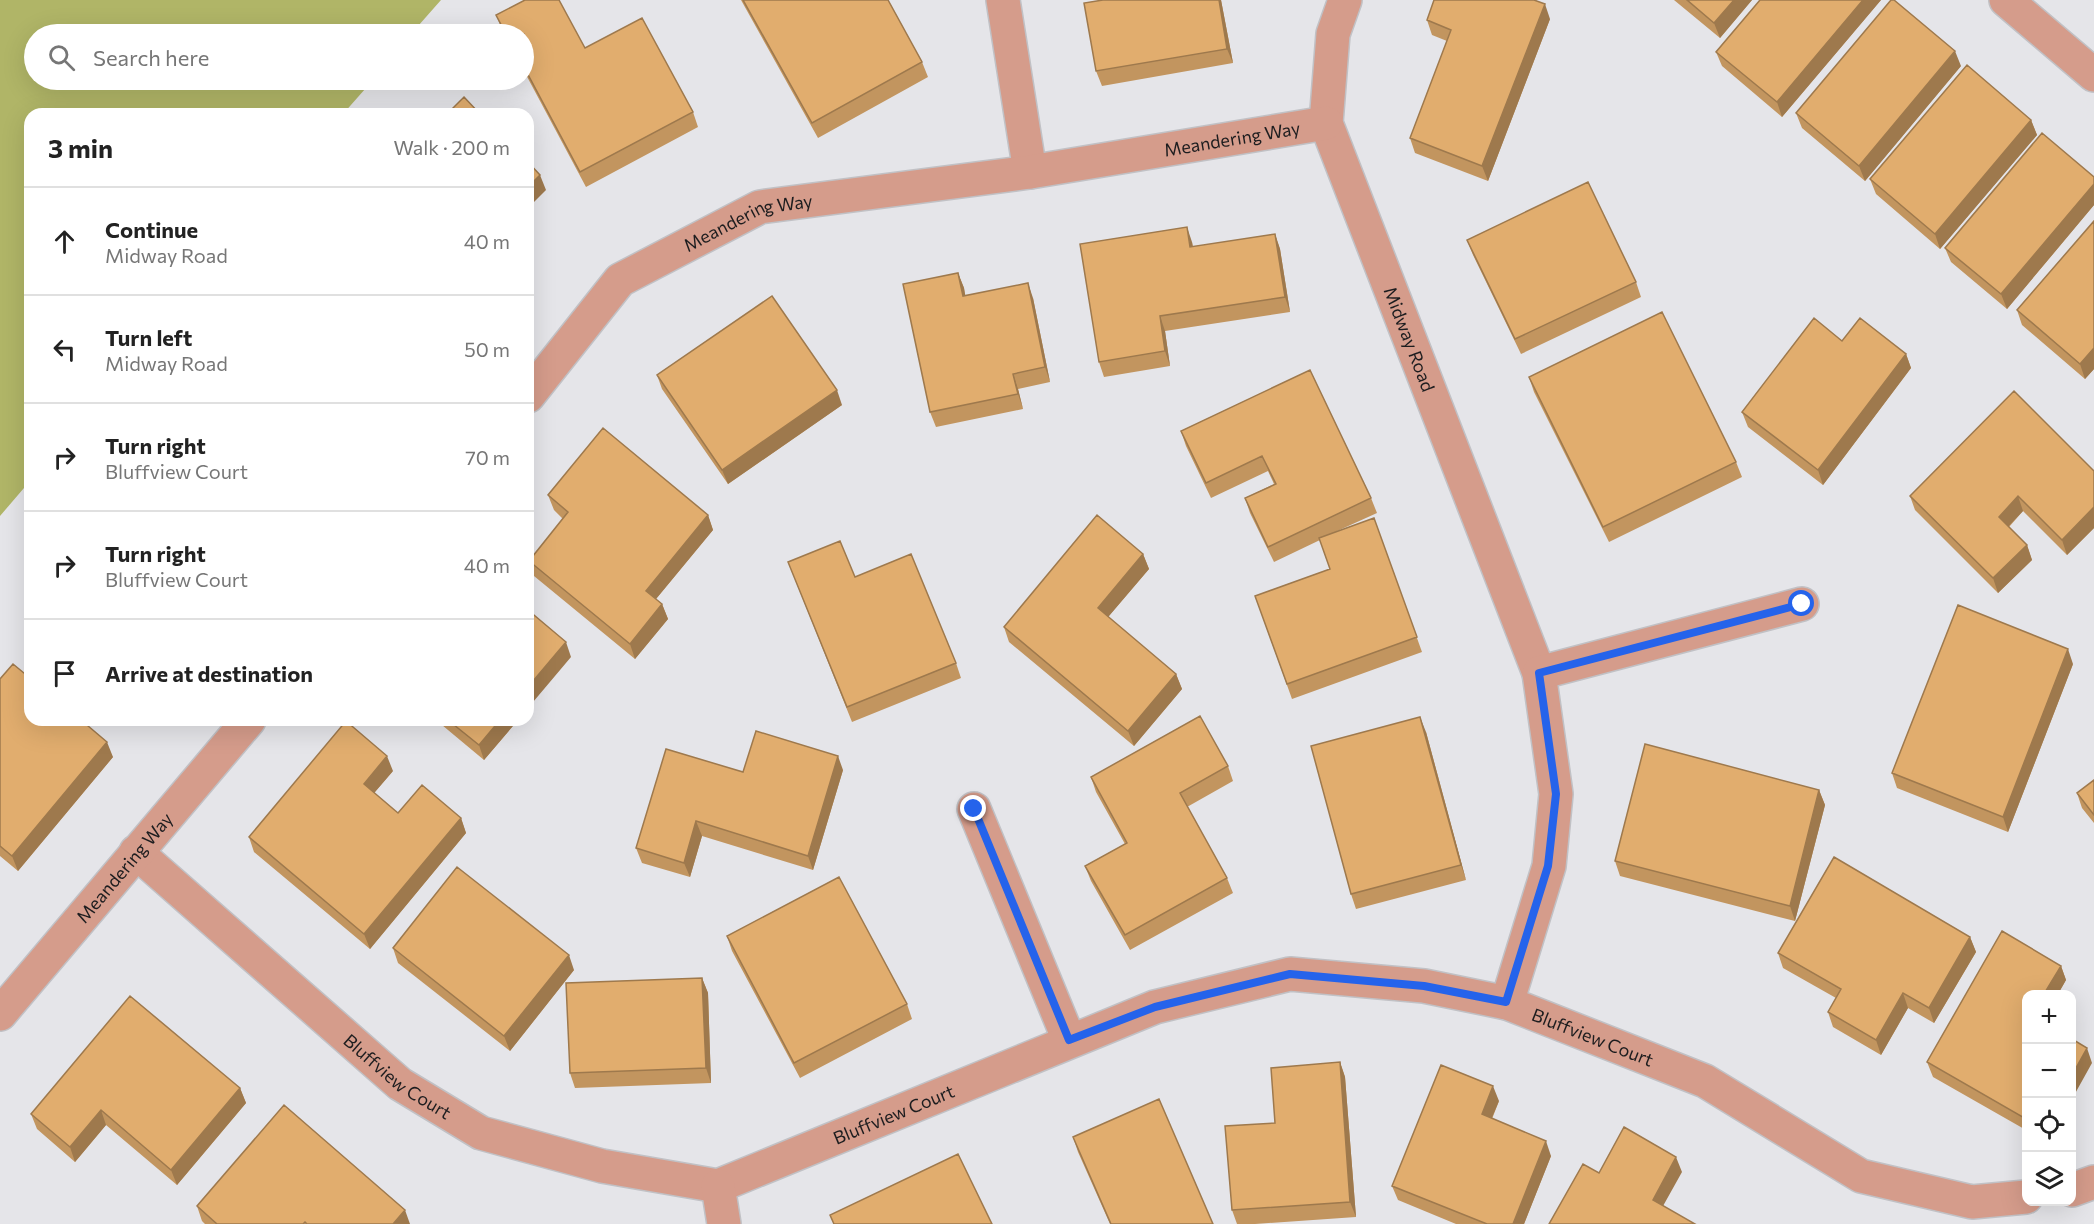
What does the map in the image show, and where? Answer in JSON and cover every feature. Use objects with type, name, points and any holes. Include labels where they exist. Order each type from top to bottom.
[{"type":"street","points":[[1003,0],[1030,172]]},
{"type":"street","name":"Midway Road","points":[[1345,0],[1333,34],[1326,123],[1539,673],[1556,794],[1548,866],[1506,1002]]},
{"type":"street","points":[[2006,0],[2094,75]]},
{"type":"street","name":"Meandering Way","points":[[534,388],[620,280],[760,207],[1030,172],[1326,123]]},
{"type":"street","points":[[1539,673],[1802,604]]},
{"type":"street","name":"Meandering Way","points":[[0,1014],[244,726]]},
{"type":"street","points":[[974,809],[1069,1040]]},
{"type":"street","name":"Bluffview Court","points":[[136,852],[400,1084],[481,1133],[602,1166],[718,1186],[1069,1040],[1155,1007],[1290,974],[1424,986],[1506,1002],[1705,1081],[1861,1176],[1972,1202],[2022,1197]]},
{"type":"street","points":[[2076,1189],[2094,1182]]},
{"type":"street","points":[[718,1186],[724,1224]]},
{"type":"green space","points":[[0,0],[441,0],[420,24],[24,24],[24,90],[364,90],[348,108],[24,108],[24,488],[0,516]]},
{"type":"building","points":[[525,0],[559,0],[585,48],[642,18],[693,112],[580,172],[534,86],[534,24],[501,24],[496,15]]},
{"type":"building","points":[[743,0],[888,0],[922,62],[812,123]]},
{"type":"building","points":[[1103,0],[1219,0],[1227,49],[1096,71],[1084,3]]},
{"type":"building","points":[[1434,0],[1534,0],[1545,4],[1482,166],[1410,138],[1451,30],[1427,20]]},
{"type":"building","points":[[1687,0],[1734,0],[1714,23]]},
{"type":"building","points":[[1760,0],[1863,0],[1777,102],[1716,52]]},
{"type":"building","points":[[1891,0],[1894,0],[1955,51],[1859,166],[1796,113]]},
{"type":"building","points":[[1967,65],[2031,120],[1935,234],[1870,179]]},
{"type":"building","points":[[464,97],[474,108],[453,108]]},
{"type":"building","points":[[2042,133],[2094,177],[2094,184],[2001,294],[1945,248]]},
{"type":"building","points":[[534,168],[540,175],[534,181]]},
{"type":"building","points":[[1588,182],[1636,282],[1515,339],[1467,240]]},
{"type":"building","points":[[2094,221],[2094,348],[2080,364],[2017,310]]},
{"type":"building","points":[[1187,227],[1190,247],[1275,234],[1285,297],[1160,316],[1165,351],[1099,362],[1080,244]]},
{"type":"building","points":[[958,273],[963,296],[1028,283],[1045,367],[1013,374],[1018,394],[930,412],[903,284]]},
{"type":"building","points":[[772,296],[837,390],[722,470],[657,375]]},
{"type":"building","points":[[1662,312],[1736,462],[1603,527],[1529,377]]},
{"type":"building","points":[[1814,318],[1842,341],[1860,318],[1906,354],[1818,470],[1742,412]]},
{"type":"building","points":[[1310,370],[1371,498],[1268,547],[1245,498],[1276,484],[1262,456],[1206,483],[1181,431]]},
{"type":"building","points":[[2014,391],[2094,471],[2094,507],[2062,540],[2018,496],[1999,517],[2027,545],[1993,578],[1910,496]]},
{"type":"building","points":[[603,428],[708,515],[646,591],[662,604],[630,644],[534,565],[534,555],[568,512],[548,495]]},
{"type":"building","points":[[1097,515],[1143,554],[1098,608],[1176,674],[1128,731],[1004,627]]},
{"type":"building","points":[[1374,518],[1417,637],[1287,684],[1255,596],[1330,569],[1319,538]]},
{"type":"building","points":[[840,541],[855,577],[911,554],[956,663],[847,707],[788,562]]},
{"type":"building","points":[[1958,605],[2068,649],[2003,817],[1892,773]]},
{"type":"building","points":[[534,615],[566,642],[534,680]]},
{"type":"building","points":[[13,664],[24,673],[24,726],[88,726],[107,742],[12,856],[0,846],[0,679]]},
{"type":"building","points":[[1200,716],[1228,766],[1180,793],[1227,878],[1125,935],[1085,866],[1127,843],[1091,777]]},
{"type":"building","points":[[1420,717],[1461,865],[1351,894],[1311,746]]},
{"type":"building","points":[[342,726],[352,726],[387,756],[364,784],[398,813],[422,785],[461,818],[364,934],[249,837]]},
{"type":"building","points":[[455,726],[495,726],[479,745]]},
{"type":"building","points":[[756,731],[838,756],[808,856],[696,821],[684,863],[636,848],[666,749],[743,772]]},
{"type":"building","points":[[1645,744],[1819,790],[1790,906],[1615,861]]},
{"type":"building","points":[[2094,780],[2094,815],[2077,793]]},
{"type":"building","points":[[1834,857],[1970,937],[1929,1008],[1903,993],[1876,1040],[1828,1012],[1841,989],[1778,953]]},
{"type":"building","points":[[457,867],[569,955],[504,1036],[393,948]]},
{"type":"building","points":[[839,877],[907,1004],[794,1063],[727,936]]},
{"type":"building","points":[[2002,931],[2061,966],[2046,990],[2022,990],[2022,1117],[1927,1062]]},
{"type":"building","points":[[702,978],[706,1068],[570,1073],[566,983]]},
{"type":"building","points":[[130,996],[240,1088],[171,1170],[101,1110],[70,1147],[31,1114]]},
{"type":"building","points":[[2076,1041],[2087,1048],[2076,1068]]},
{"type":"building","points":[[1340,1062],[1350,1202],[1232,1210],[1225,1126],[1275,1123],[1271,1068]]},
{"type":"building","points":[[1441,1065],[1493,1086],[1482,1114],[1546,1141],[1513,1224],[1487,1224],[1392,1186]]},
{"type":"building","points":[[1159,1099],[1213,1224],[1111,1224],[1073,1137]]},
{"type":"building","points":[[284,1105],[405,1210],[393,1224],[307,1224],[305,1222],[303,1224],[217,1224],[197,1206]]},
{"type":"building","points":[[1624,1127],[1676,1157],[1653,1200],[1695,1224],[1549,1224],[1583,1164],[1599,1173]]},
{"type":"building","points":[[958,1154],[992,1224],[834,1224],[830,1215]]},
{"type":"route","points":[[974,809],[1069,1040],[1155,1007],[1290,974],[1424,986],[1506,1002],[1548,866],[1556,794],[1539,673],[1802,604]]}]
